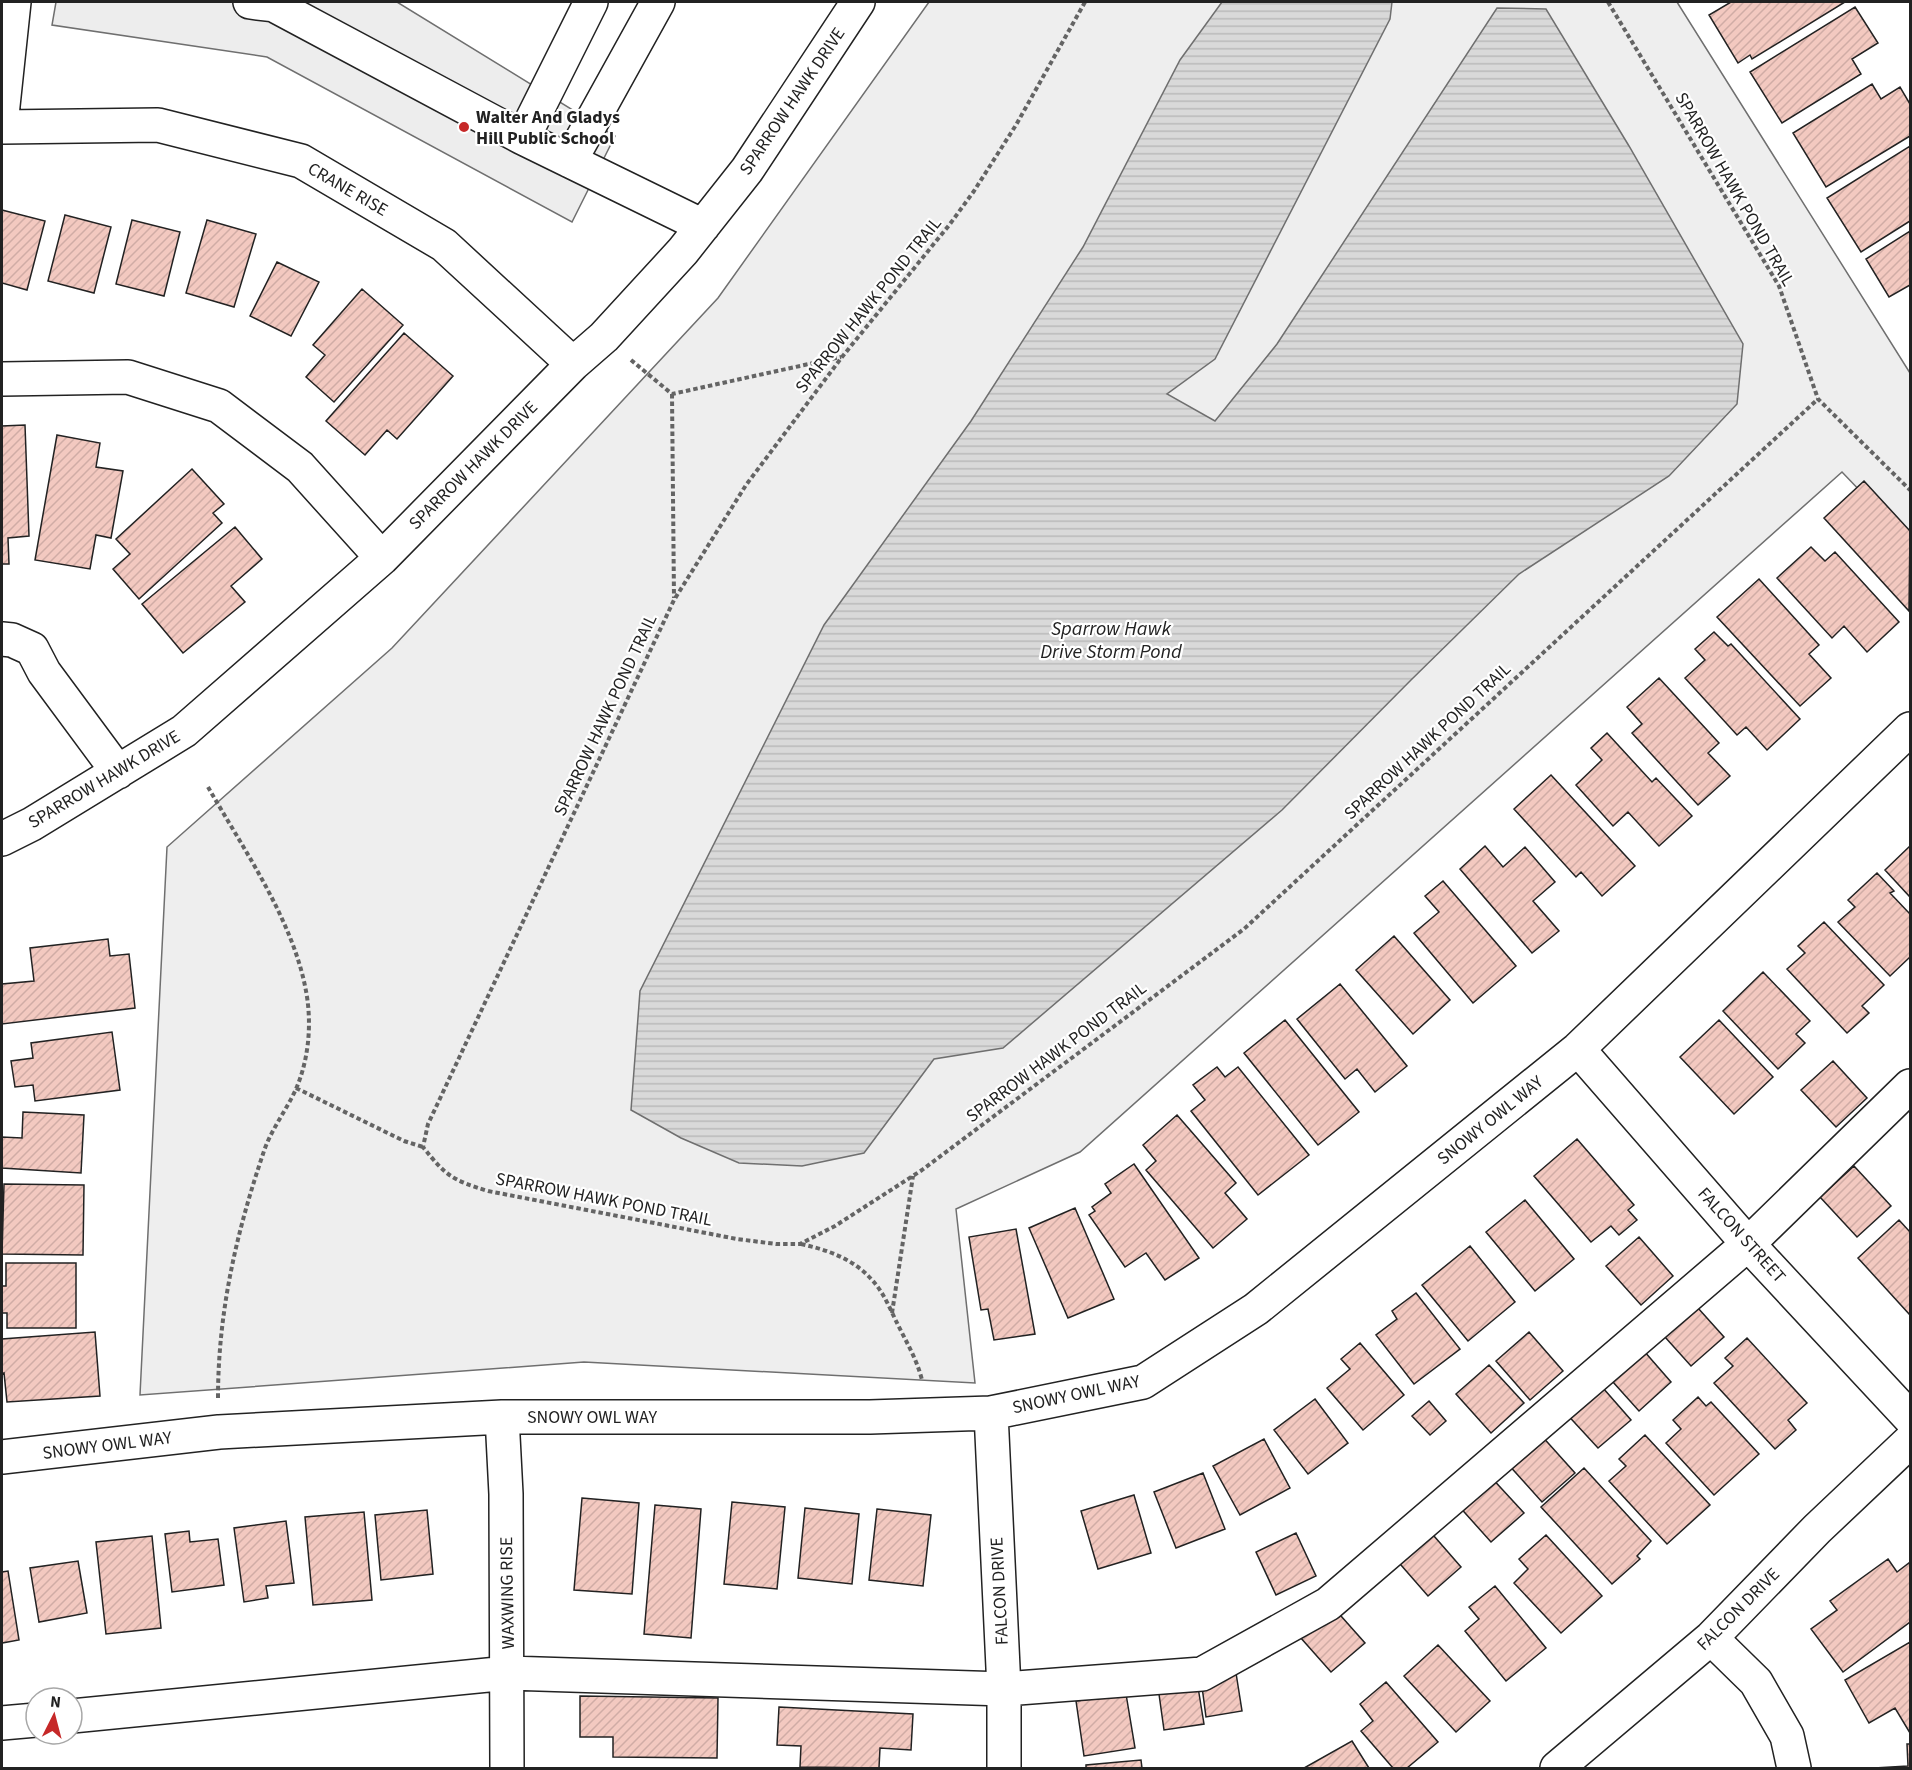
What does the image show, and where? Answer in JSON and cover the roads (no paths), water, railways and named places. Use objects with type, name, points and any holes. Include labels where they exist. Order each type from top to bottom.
[{"type":"street","points":[[2,115],[14,2]]},
{"type":"street","points":[[250,2],[274,5],[523,138],[703,226]]},
{"type":"street","points":[[523,138],[591,2]]},
{"type":"street","points":[[570,161],[658,2]]},
{"type":"street","name":"SPARROW HAWK DRIVE","points":[[2,839],[32,824],[184,731],[382,558],[573,364],[604,337],[683,251],[747,170],[858,2]]},
{"type":"street","name":"CRANE RISE","points":[[2,127],[158,125],[301,161],[444,244],[573,364]]},
{"type":"street","points":[[2,379],[128,377],[219,405],[300,467],[382,558]]},
{"type":"street","points":[[2,639],[12,640],[32,649],[44,672],[118,772]]},
{"type":"street","name":"SNOWY OWL WAY","points":[[2,1457],[219,1432],[502,1417],[870,1417],[991,1413],[1143,1382],[1256,1309],[1578,1049],[1911,729]]},
{"type":"street","name":"FALCON STREET","points":[[1578,1049],[1748,1244],[1911,1418]]},
{"type":"street","points":[[84,1715],[508,1673],[1004,1689],[1202,1674],[1328,1605],[1748,1244],[1911,1086]]},
{"type":"street","name":"FALCON DRIVE","points":[[991,1413],[1004,1689],[1004,1768]]},
{"type":"street","name":"WAXWING RISE","points":[[502,1417],[506,1494],[507,1768]]},
{"type":"street","name":"FALCON DRIVE","points":[[1557,1768],[1711,1638],[1817,1529],[1911,1441]]},
{"type":"street","points":[[1711,1638],[1756,1682],[1787,1736],[1794,1768]]},
{"type":"street","points":[[2,1724],[24,1721]]},
{"type":"water","name":"Sparrow Hawk Drive Storm Pond","points":[[1222,2],[1392,2],[1390,19],[1215,359],[1167,394],[1215,421],[1277,344],[1497,8],[1546,9],[1629,146],[1743,344],[1737,404],[1669,476],[1519,574],[1282,810],[1003,1048],[934,1059],[864,1153],[802,1166],[739,1163],[681,1138],[631,1110],[640,991],[824,625],[971,421],[1083,247],[1180,60]]},
{"type":"place","name":"Walter And Gladys Hill Public School","points":[[464,127]]}]
